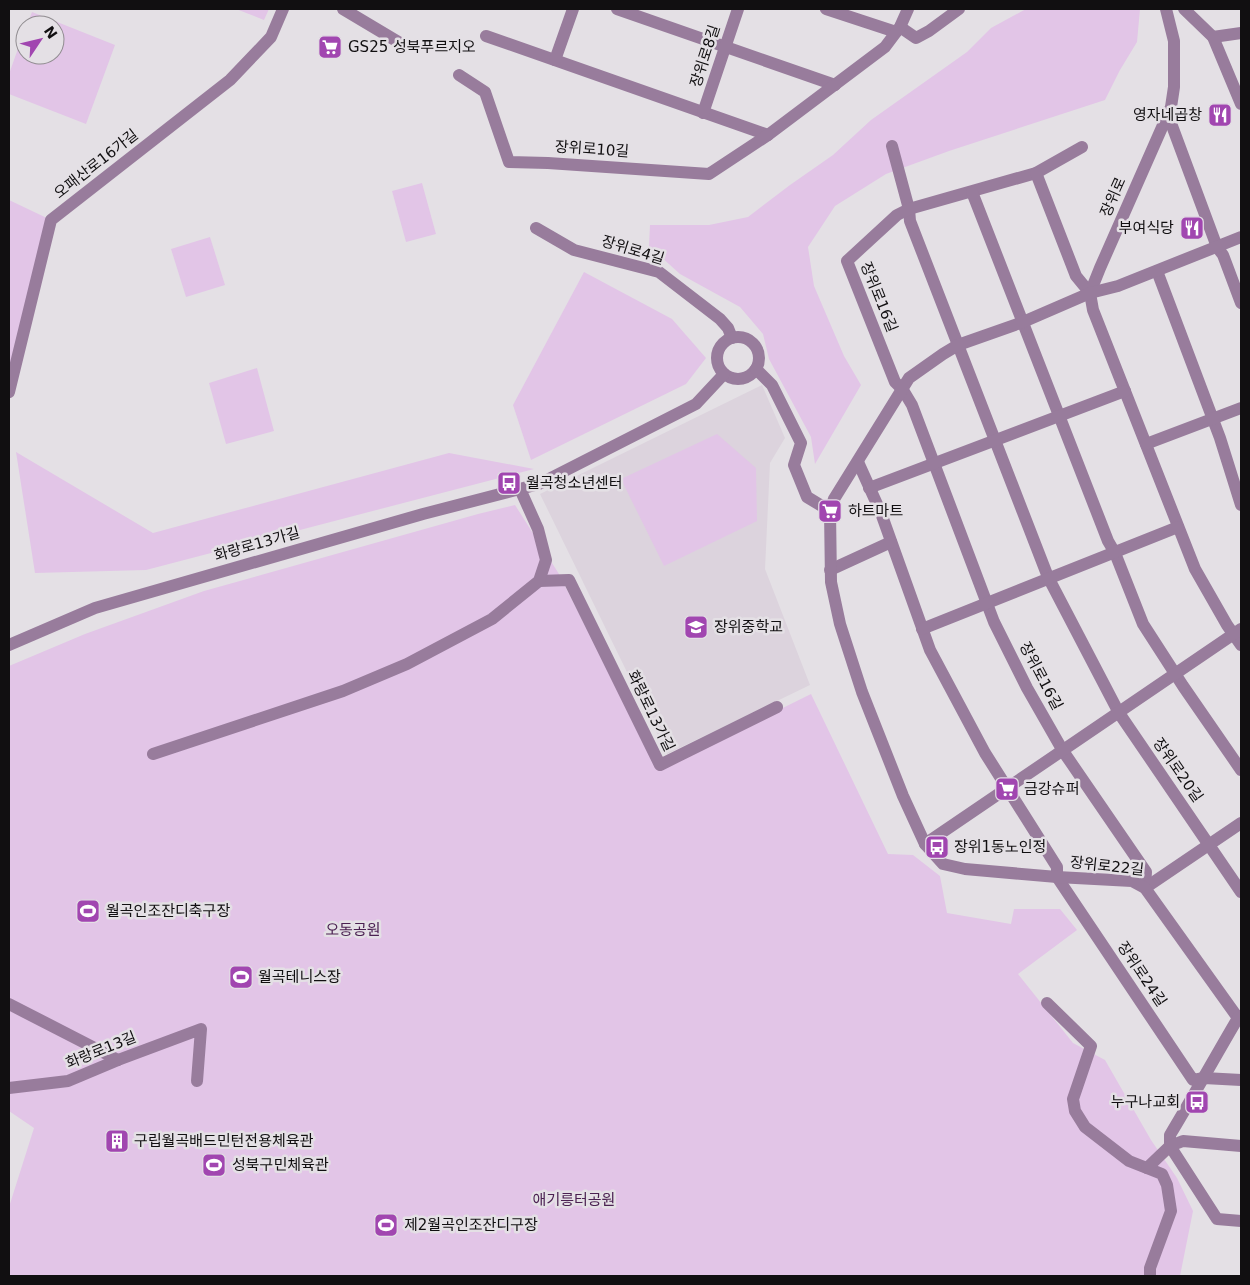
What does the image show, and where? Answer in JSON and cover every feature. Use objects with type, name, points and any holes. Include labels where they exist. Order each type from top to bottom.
[{"type":"street","name":"오패산로16가길","points":[[9,392],[51,220],[230,80],[271,37],[283,9]]},
{"type":"street","points":[[343,9],[405,46]]},
{"type":"street","points":[[555,60],[573,9]]},
{"type":"street","points":[[617,9],[835,85]]},
{"type":"street","name":"장위로8길","points":[[703,113],[738,9]]},
{"type":"street","points":[[826,9],[898,30],[916,38],[959,9]]},
{"type":"street","name":"장위로10길","points":[[459,75],[485,92],[508,162],[709,174],[768,135],[885,47],[898,30],[908,9]]},
{"type":"street","name":"장위로","points":[[1090,292],[1171,107],[1174,87],[1174,41],[1166,9]]},
{"type":"street","points":[[1184,9],[1213,37],[1241,103]]},
{"type":"street","points":[[1213,37],[1241,33]]},
{"type":"street","points":[[486,36],[768,135]]},
{"type":"street","points":[[1168,114],[1217,247],[1223,255],[1241,303]]},
{"type":"street","points":[[892,146],[909,209],[910,221],[1048,577],[1119,713]]},
{"type":"street","name":"장위로16길","points":[[1082,147],[1036,173],[909,209],[897,215],[847,261],[895,382],[903,390],[912,405],[994,622],[1027,688],[1063,751],[1146,872],[1145,888]]},
{"type":"street","points":[[1036,173],[1076,276],[1090,292],[1093,310],[1195,569],[1237,632],[1241,645]]},
{"type":"street","points":[[972,192],[1108,541],[1115,553],[1143,624],[1241,770]]},
{"type":"street","name":"장위로4길","points":[[536,228],[574,250],[659,272],[720,319],[728,328],[732,338]]},
{"type":"street","points":[[1237,632],[925,844],[903,796],[862,692],[840,624],[830,582],[830,511],[834,499],[910,378],[943,354],[958,346],[1023,322],[1090,292],[1118,286],[1241,238]]},
{"type":"street","points":[[1157,271],[1212,419],[1241,505]]},
{"type":"street","points":[[739,337],[753,342],[759,355],[759,363],[756,370],[751,375],[737,379],[730,378],[724,374],[719,368],[717,360],[720,346],[732,338],[739,337]]},
{"type":"street","points":[[756,370],[772,385],[801,443],[794,465],[807,497],[830,511]]},
{"type":"street","name":"화랑로13가길","points":[[9,644],[95,608],[423,514],[539,484],[696,404],[724,374]]},
{"type":"street","points":[[869,488],[1125,391]]},
{"type":"street","points":[[1146,444],[1241,408]]},
{"type":"street","points":[[858,462],[891,542],[930,650],[1007,789],[1057,867],[1057,877]]},
{"type":"street","points":[[153,754],[343,690],[407,664],[492,619],[539,581],[546,560],[538,529],[520,489]]},
{"type":"street","points":[[922,629],[1048,577],[1115,553],[1178,527]]},
{"type":"street","points":[[830,570],[891,542]]},
{"type":"street","name":"화랑로13가길","points":[[539,581],[569,580],[660,765],[778,707]]},
{"type":"street","name":"장위로20길","points":[[1119,713],[1210,845]]},
{"type":"street","name":"장위로22길","points":[[925,844],[943,864],[965,869],[1132,881],[1145,888],[1241,823]]},
{"type":"street","points":[[1210,845],[1241,892]]},
{"type":"street","name":"장위로24길","points":[[1057,877],[1194,1080],[1204,1078]]},
{"type":"street","points":[[1145,888],[1240,1017],[1217,1053],[1170,1136],[1170,1146],[1217,1219],[1241,1221]]},
{"type":"street","points":[[1047,1003],[1091,1046],[1073,1099],[1075,1112],[1084,1127],[1129,1161],[1162,1174],[1167,1185],[1171,1211],[1150,1268],[1150,1276]]},
{"type":"street","points":[[9,1004],[118,1060]]},
{"type":"street","name":"화랑로13길","points":[[9,1088],[68,1081],[201,1029],[197,1081]]},
{"type":"street","points":[[1204,1078],[1241,1080]]},
{"type":"street","points":[[1147,1168],[1170,1146],[1183,1141],[1241,1146]]},
{"type":"shaded area","name":"장위중학교","points":[[762,385],[785,438],[770,463],[765,569],[810,685],[667,754],[540,494]]},
{"type":"green space","points":[[236,9],[269,9],[264,20]]},
{"type":"green space","points":[[1026,9],[1140,9],[1137,42],[1105,100],[949,151],[886,174],[835,206],[808,247],[814,286],[844,356],[861,385],[815,464],[811,437],[769,359],[763,334],[740,307],[680,274],[649,246],[650,225],[709,225],[748,217],[833,155],[871,120],[967,52],[991,28]]},
{"type":"green space","points":[[65,25],[115,45],[86,124],[9,94],[9,74],[15,57],[15,65],[65,65]]},
{"type":"green space","points":[[422,183],[436,234],[406,242],[392,191]]},
{"type":"green space","points":[[9,200],[51,220],[9,392]]},
{"type":"green space","points":[[210,237],[225,285],[186,297],[171,249]]},
{"type":"green space","points":[[584,272],[672,319],[706,358],[686,384],[531,460],[513,405]]},
{"type":"green space","points":[[257,368],[274,431],[226,444],[209,383]]},
{"type":"green space","points":[[717,434],[756,468],[757,521],[664,566],[621,479]]},
{"type":"green space","points":[[16,452],[153,533],[449,453],[534,469],[146,570],[35,573]]},
{"type":"green space","name":"오동공원","points":[[515,505],[559,574],[658,770],[811,694],[888,854],[913,855],[940,876],[947,913],[1011,924],[1014,909],[1060,909],[1077,930],[1018,974],[1073,1043],[1105,1060],[1151,1140],[1177,1178],[1193,1211],[1180,1276],[9,1276],[9,1207],[34,1128],[9,1111],[9,666],[85,634],[204,591]]},
{"type":"place","name":"GS25 성북푸르지오","points":[[330,47]]},
{"type":"place","name":"영자네곱창","points":[[1220,115]]},
{"type":"place","name":"부여식당","points":[[1192,228]]},
{"type":"place","name":"월곡청소년센터","points":[[509,483]]},
{"type":"place","name":"하트마트","points":[[830,511]]},
{"type":"place","name":"장위중학교","points":[[696,627]]},
{"type":"place","name":"금강슈퍼","points":[[1007,789]]},
{"type":"place","name":"장위1동노인정","points":[[937,847]]},
{"type":"place","name":"월곡인조잔디축구장","points":[[88,911]]},
{"type":"place","name":"월곡테니스장","points":[[241,977]]},
{"type":"place","name":"누구나교회","points":[[1197,1102]]},
{"type":"place","name":"구립월곡배드민턴전용체육관","points":[[117,1141]]},
{"type":"place","name":"성북구민체육관","points":[[214,1165]]},
{"type":"place","name":"제2월곡인조잔디구장","points":[[386,1225]]},
{"type":"park label","name":"애기릉터공원","points":[[574,1200]]}]
